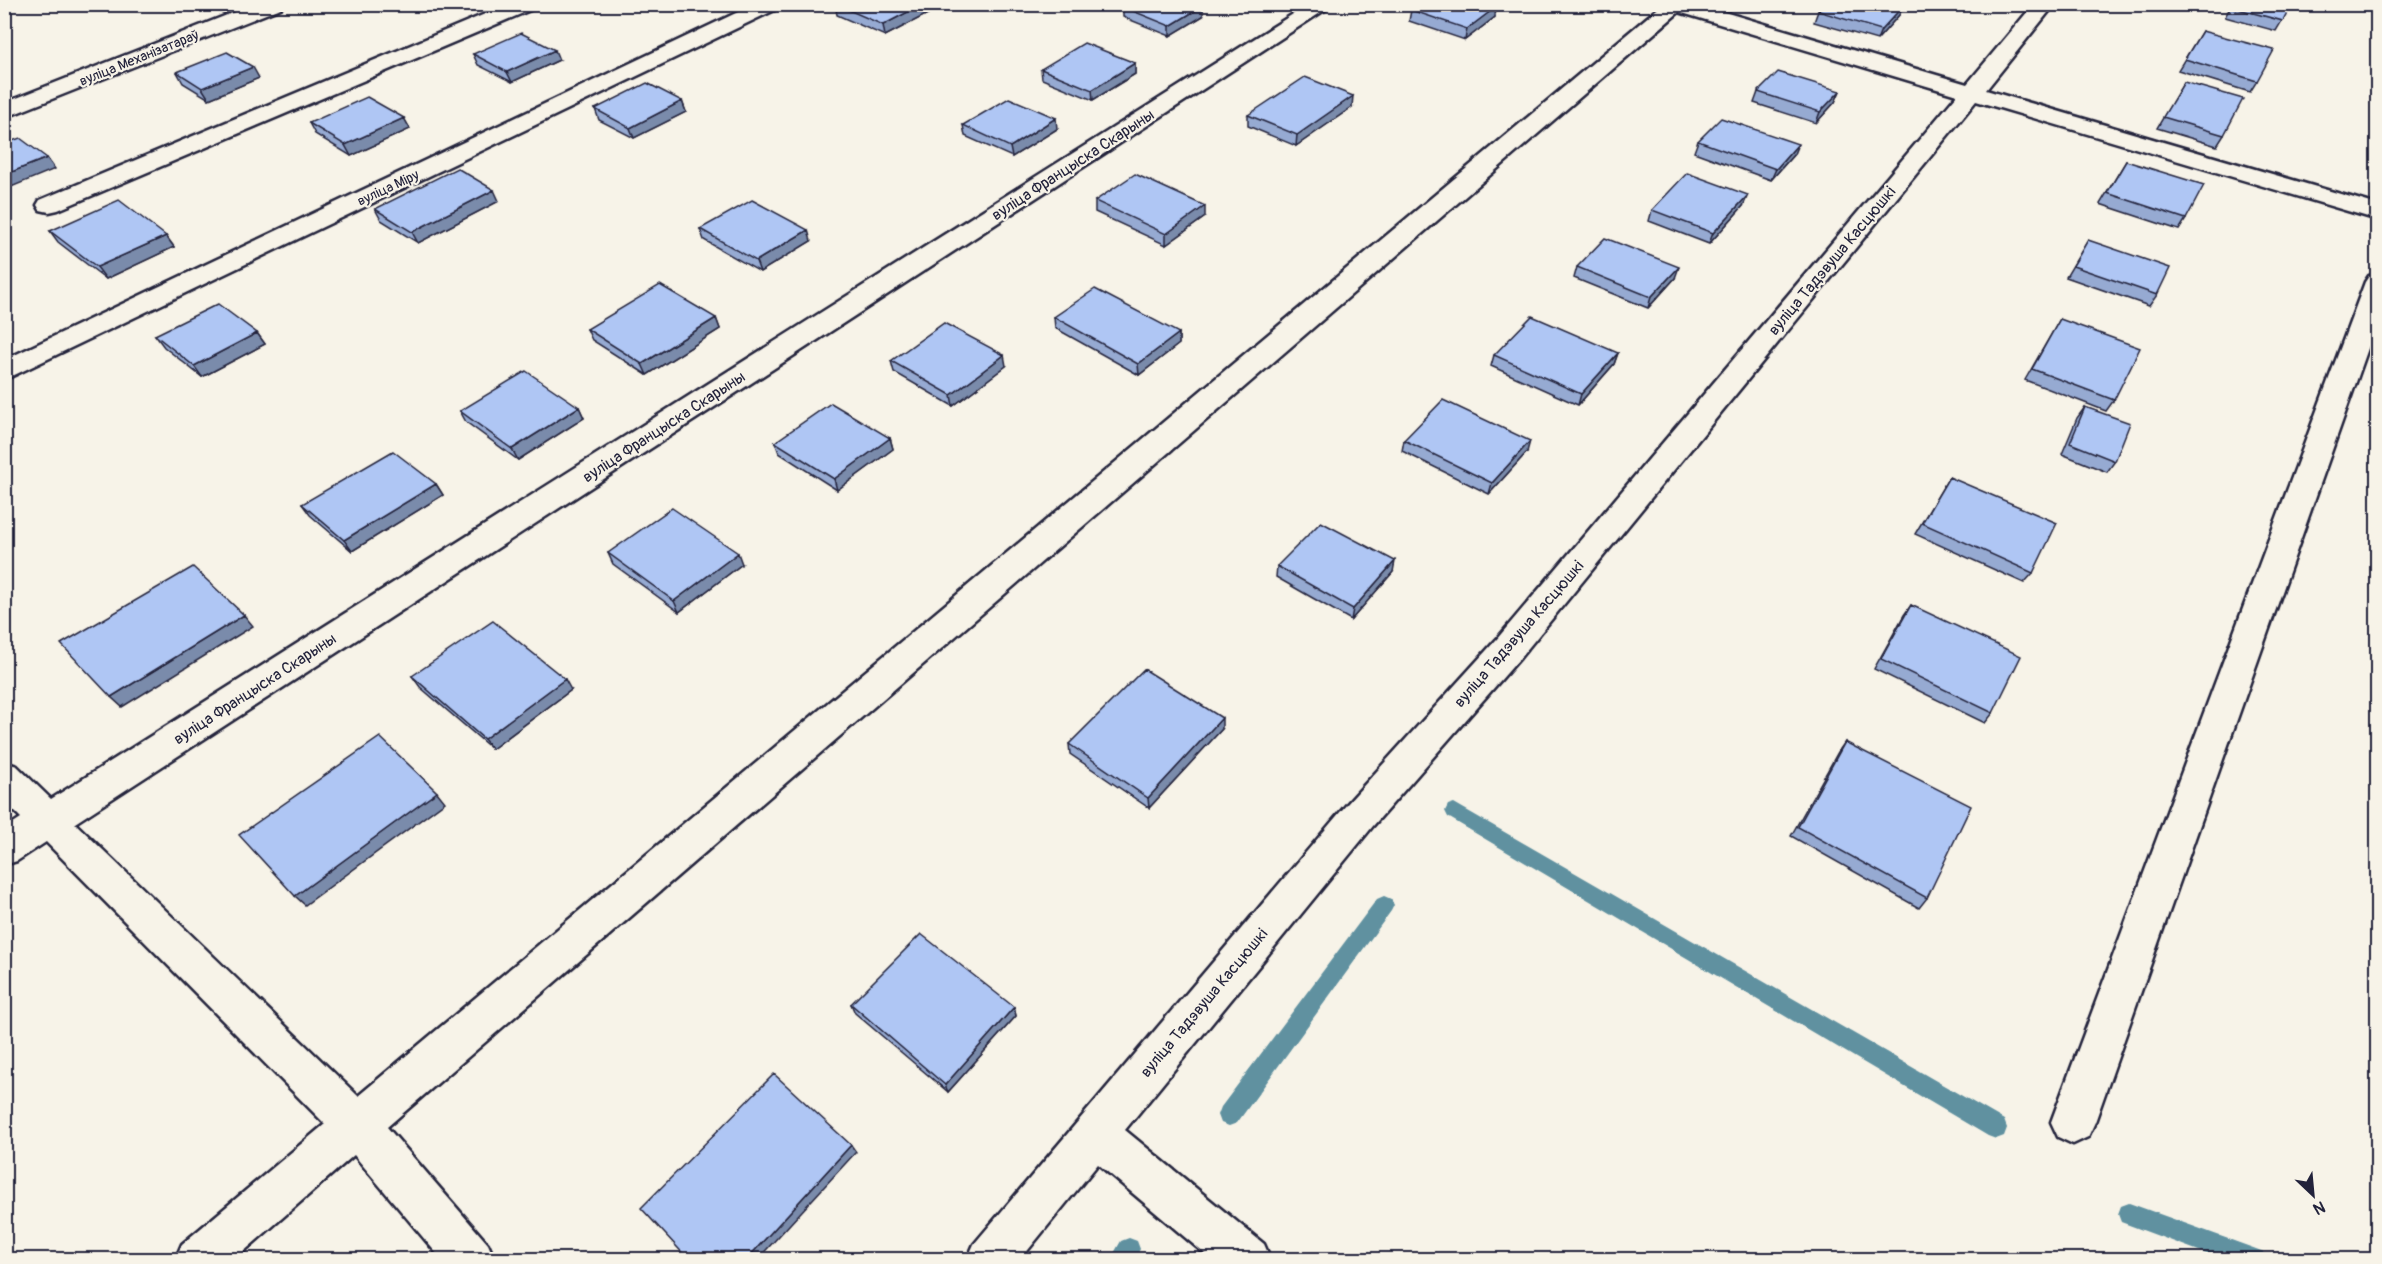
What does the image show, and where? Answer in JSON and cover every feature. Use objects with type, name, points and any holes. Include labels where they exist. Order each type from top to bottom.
[{"type":"street","name":"вуліца Механізатараў","points":[[4,111],[274,4]]},
{"type":"street","points":[[50,205],[528,4]]},
{"type":"street","name":"вуліца Міру","points":[[4,370],[772,4]]},
{"type":"street","name":"вуліца Францыска Скарыны","points":[[4,849],[1324,4]]},
{"type":"street","name":"вуліца Тадэвуша Касцюшкі","points":[[990,1260],[1360,815],[1508,649],[2045,4]]},
{"type":"street","points":[[198,1260],[1675,5],[2378,213]]},
{"type":"street","points":[[2073,1122],[2378,282]]},
{"type":"street","points":[[4,777],[356,1124],[472,1260]]},
{"type":"street","points":[[1095,1133],[1248,1260]]},
{"type":"path","points":[[4,12],[26,4]]},
{"type":"building","points":[[835,4],[923,4],[883,25]]},
{"type":"building","points":[[1127,4],[1200,4],[1203,6],[1170,26],[1123,7]]},
{"type":"building","points":[[1419,4],[1489,4],[1496,7],[1467,29],[1411,10]]},
{"type":"building","points":[[1825,4],[1904,5],[1881,30],[1818,11]]},
{"type":"building","points":[[2233,4],[2292,4],[2283,21],[2231,7]]},
{"type":"building","points":[[2202,31],[2274,50],[2257,81],[2185,59]]},
{"type":"building","points":[[521,33],[555,50],[507,72],[473,54]]},
{"type":"building","points":[[1084,43],[1135,63],[1092,90],[1041,69]]},
{"type":"building","points":[[227,52],[253,67],[202,88],[177,72]]},
{"type":"building","points":[[1778,72],[1840,91],[1820,112],[1758,92]]},
{"type":"building","points":[[1305,77],[1353,96],[1297,135],[1248,115]]},
{"type":"building","points":[[2184,82],[2243,99],[2224,135],[2163,117]]},
{"type":"building","points":[[647,83],[682,101],[630,128],[595,109]]},
{"type":"building","points":[[367,97],[404,118],[345,145],[309,123]]},
{"type":"building","points":[[1009,98],[1056,118],[1010,147],[963,125]]},
{"type":"building","points":[[1721,118],[1798,144],[1776,169],[1698,141]]},
{"type":"building","points":[[20,138],[47,158],[4,175],[4,144]]},
{"type":"building","points":[[2126,161],[2204,185],[2186,219],[2107,193]]},
{"type":"building","points":[[457,168],[494,190],[412,232],[375,209]]},
{"type":"building","points":[[1687,173],[1748,195],[1713,233],[1652,210]]},
{"type":"building","points":[[1135,174],[1205,206],[1166,234],[1095,201]]},
{"type":"building","points":[[119,200],[166,236],[97,267],[50,231]]},
{"type":"building","points":[[752,200],[808,230],[756,261],[700,229]]},
{"type":"building","points":[[1605,238],[1679,267],[1651,297],[1577,267]]},
{"type":"building","points":[[2088,240],[2170,268],[2157,295],[2073,266]]},
{"type":"building","points":[[660,285],[716,318],[642,364],[587,329]]},
{"type":"building","points":[[1095,289],[1179,333],[1138,364],[1054,317]]},
{"type":"building","points":[[218,304],[257,333],[194,366],[155,335]]},
{"type":"building","points":[[1532,316],[1618,353],[1581,394],[1494,355]]},
{"type":"building","points":[[2060,319],[2140,348],[2114,400],[2032,369]]},
{"type":"building","points":[[944,323],[1004,355],[951,395],[891,361]]},
{"type":"building","points":[[526,371],[579,407],[512,449],[460,411]]},
{"type":"building","points":[[1443,400],[1530,441],[1492,483],[1404,440]]},
{"type":"building","points":[[831,403],[890,438],[834,479],[775,442]]},
{"type":"building","points":[[2085,407],[2130,423],[2115,461],[2070,443]]},
{"type":"building","points":[[393,451],[436,484],[344,540],[302,504]]},
{"type":"building","points":[[1949,477],[2057,523],[2033,573],[1922,523]]},
{"type":"building","points":[[672,508],[738,553],[674,601],[608,553]]},
{"type":"building","points":[[1321,522],[1395,561],[1353,609],[1277,566]]},
{"type":"building","points":[[193,567],[244,615],[111,697],[61,644]]},
{"type":"building","points":[[1911,605],[2021,656],[1993,713],[1881,659]]},
{"type":"building","points":[[493,621],[565,679],[484,739],[412,676]]},
{"type":"building","points":[[1144,669],[1222,718],[1148,798],[1069,744]]},
{"type":"building","points":[[380,737],[437,792],[295,896],[239,835]]},
{"type":"building","points":[[1845,742],[1971,806],[1927,898],[1798,827]]},
{"type":"building","points":[[921,934],[1014,1007],[945,1085],[851,1004]]},
{"type":"building","points":[[774,1074],[851,1145],[746,1260],[689,1260],[641,1208]]},
{"type":"waterway","points":[[1454,811],[1996,1128]]},
{"type":"waterway","points":[[1229,1115],[1384,905]]},
{"type":"waterway","points":[[2129,1214],[2256,1260]]},
{"type":"waterway","points":[[1121,1260],[1129,1249]]}]
